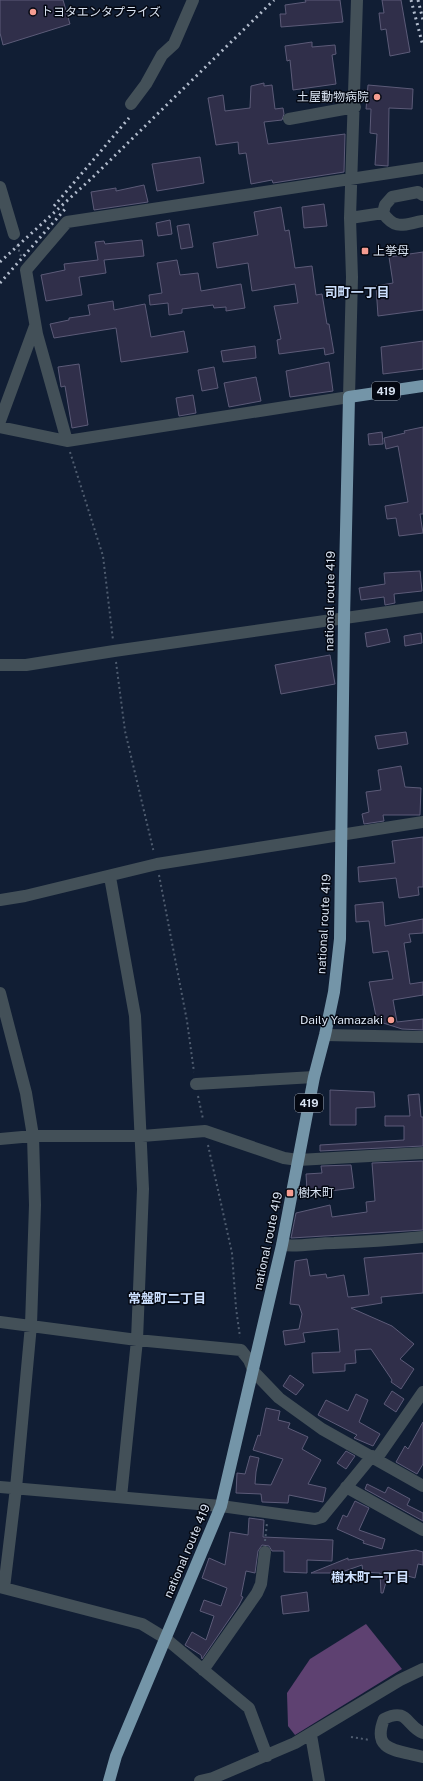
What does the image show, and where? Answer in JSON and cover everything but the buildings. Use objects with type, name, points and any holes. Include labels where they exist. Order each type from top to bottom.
[{"type":"highway","name":"419","points":[[349,397],[423,386]]},
{"type":"highway","name":"national route 419","points":[[109,1781],[116,1756],[221,1506],[254,1372],[282,1245],[314,1077],[334,992],[340,939],[344,619],[349,397]]},
{"type":"street","points":[[131,104],[146,84],[162,55],[174,44],[193,0]]},
{"type":"street","points":[[0,427],[67,441],[349,397],[352,276],[350,218],[357,0]]},
{"type":"street","points":[[289,119],[354,107]]},
{"type":"street","points":[[67,441],[35,326],[26,270],[67,222],[423,168]]},
{"type":"street","points":[[0,187],[14,234]]},
{"type":"street","points":[[383,213],[385,205],[392,197],[418,192],[423,195]]},
{"type":"street","points":[[350,218],[383,213]]},
{"type":"street","points":[[383,213],[390,222],[396,226],[423,221]]},
{"type":"street","points":[[0,421],[35,326]]},
{"type":"street","points":[[0,664],[26,665],[423,607]]},
{"type":"street","points":[[0,900],[25,896],[110,877],[157,864],[423,822]]},
{"type":"street","points":[[110,877],[135,1016],[142,1136],[143,1189],[137,1340],[121,1496]]},
{"type":"street","points":[[0,993],[26,1093],[33,1136],[36,1206],[32,1325],[16,1488],[2,1588],[139,1623],[165,1638],[249,1708],[267,1756]]},
{"type":"street","points":[[325,1035],[423,1037]]},
{"type":"street","points":[[196,1084],[314,1077]]},
{"type":"street","points":[[0,1139],[33,1136],[142,1136],[205,1131],[284,1158],[298,1160],[423,1153]]},
{"type":"street","points":[[282,1245],[293,1246],[333,1243],[362,1243],[423,1237]]},
{"type":"street","points":[[0,1322],[137,1340],[241,1350],[249,1360],[254,1372],[279,1398],[322,1429],[423,1486]]},
{"type":"street","points":[[0,1487],[121,1496],[221,1506],[315,1519],[322,1517],[346,1487],[374,1457],[423,1392]]},
{"type":"street","points":[[346,1487],[423,1530]]},
{"type":"street","points":[[203,1670],[257,1593],[261,1584],[265,1552]]},
{"type":"street","points":[[200,1781],[213,1778],[267,1756],[310,1735],[370,1697],[423,1669]]},
{"type":"street","points":[[423,1733],[415,1730],[408,1719],[400,1715],[391,1715],[384,1719],[380,1729],[381,1742],[386,1747],[423,1757]]},
{"type":"street","points":[[310,1735],[319,1781]]},
{"type":"path","points":[[14,234],[26,270]]},
{"type":"path","points":[[67,441],[103,556],[125,732],[157,864],[205,1131],[232,1253],[241,1350]]},
{"type":"path","points":[[265,1552],[268,1512]]},
{"type":"path","points":[[351,1736],[381,1742]]},
{"type":"shaded area","points":[[366,1624],[402,1669],[295,1735],[288,1726],[287,1693],[310,1659]]},
{"type":"railway","points":[[0,262],[93,177],[274,0]]},
{"type":"railway","points":[[411,0],[423,46]]},
{"type":"railway","points":[[418,0],[423,20]]},
{"type":"railway","points":[[54,206],[129,118]]},
{"type":"railway","points":[[0,283],[66,208]]},
{"type":"place","name":"トヨタエンタプライズ","points":[[33,12]]},
{"type":"place","name":"土屋動物病院","points":[[377,97]]},
{"type":"place","name":"上挙母","points":[[365,251]]},
{"type":"place","name":"Daily Yamazaki","points":[[391,1020]]},
{"type":"place","name":"樹木町","points":[[290,1193]]},
{"type":"district","name":"司町一丁目","points":[[357,292]]},
{"type":"district","name":"常盤町二丁目","points":[[167,1298]]},
{"type":"district","name":"樹木町一丁目","points":[[370,1577]]}]
